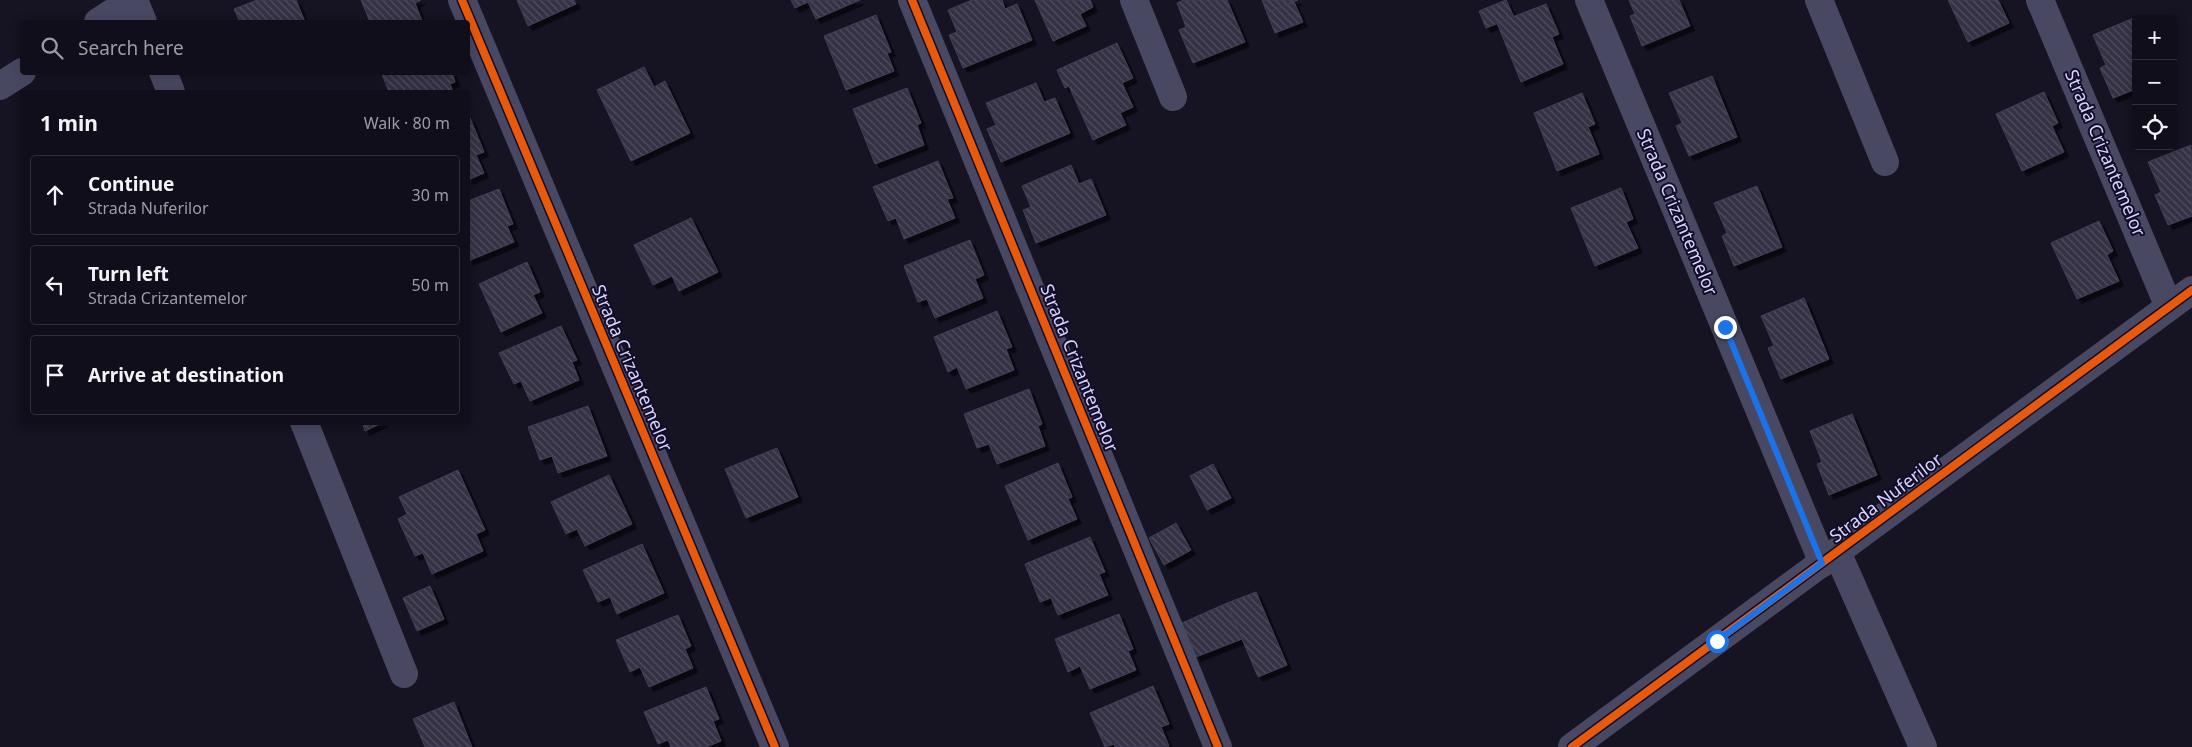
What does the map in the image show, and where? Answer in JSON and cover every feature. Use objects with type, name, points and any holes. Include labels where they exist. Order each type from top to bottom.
[{"type":"street","points":[[101,20],[133,0],[142,20]]},
{"type":"street","name":"Strada Crizantemelor","points":[[462,0],[775,747]]},
{"type":"street","name":"Strada Crizantemelor","points":[[912,0],[1218,747]]},
{"type":"street","points":[[1134,0],[1173,97]]},
{"type":"street","name":"Strada Crizantemelor","points":[[1589,0],[1830,558]]},
{"type":"street","points":[[1819,0],[1885,162]]},
{"type":"street","name":"Strada Crizantemelor","points":[[2040,0],[2169,307]]},
{"type":"street","points":[[0,86],[20,73]]},
{"type":"street","points":[[164,75],[170,90]]},
{"type":"street","name":"Strada Nuferilor","points":[[1572,747],[2192,290]]},
{"type":"street","points":[[305,425],[404,674]]},
{"type":"street","name":"Strada Nuferilor","points":[[1830,558],[1922,747]]},
{"type":"building","points":[[257,0],[296,0],[304,20],[239,20],[234,9]]},
{"type":"building","points":[[361,0],[421,0],[415,3],[422,20],[369,20]]},
{"type":"building","points":[[517,0],[574,0],[576,4],[528,26]]},
{"type":"building","points":[[791,0],[860,0],[816,19],[808,2],[795,8]]},
{"type":"building","points":[[972,0],[1002,0],[1005,9],[1017,4],[1032,40],[963,68],[949,35],[957,32],[948,10]]},
{"type":"building","points":[[1035,0],[1090,0],[1093,7],[1080,14],[1086,26],[1053,41]]},
{"type":"building","points":[[1184,0],[1227,0],[1245,42],[1193,63],[1179,30],[1186,27],[1177,3]]},
{"type":"building","points":[[1262,0],[1298,0],[1267,13]]},
{"type":"building","points":[[1506,0],[1514,17],[1486,28],[1479,11]]},
{"type":"building","points":[[1629,0],[1679,0],[1690,26],[1642,46],[1630,16],[1635,14]]},
{"type":"building","points":[[1948,0],[1998,0],[2009,23],[1968,42]]},
{"type":"building","points":[[1294,2],[1303,22],[1275,33],[1267,13]]},
{"type":"building","points":[[1546,4],[1559,34],[1552,37],[1563,64],[1521,82],[1497,23]]},
{"type":"building","points":[[876,15],[891,52],[887,53],[894,71],[846,90],[824,36]]},
{"type":"building","points":[[2132,19],[2132,91],[2113,98],[2100,68],[2106,65],[2093,35]]},
{"type":"building","points":[[1117,43],[1133,78],[1122,83],[1133,107],[1120,113],[1126,125],[1093,140],[1069,86],[1065,88],[1057,70]]},
{"type":"building","points":[[644,67],[654,87],[665,81],[690,133],[631,161],[597,90]]},
{"type":"building","points":[[382,75],[453,75],[455,82],[450,84],[452,90],[388,90]]},
{"type":"building","points":[[1712,76],[1737,137],[1689,156],[1676,126],[1682,123],[1669,93]]},
{"type":"building","points":[[1036,83],[1044,102],[1055,98],[1070,133],[1001,162],[987,129],[996,125],[986,103]]},
{"type":"building","points":[[907,88],[921,123],[917,125],[924,145],[875,164],[853,109]]},
{"type":"building","points":[[2044,92],[2058,123],[2052,126],[2064,152],[2022,171],[1996,114]]},
{"type":"building","points":[[1582,93],[1595,124],[1588,127],[1599,154],[1557,171],[1534,113]]},
{"type":"building","points":[[470,118],[484,152],[476,155],[484,173],[470,179]]},
{"type":"building","points":[[2191,145],[2192,216],[2168,225],[2155,195],[2161,192],[2148,162]]},
{"type":"building","points":[[938,161],[953,198],[947,199],[955,218],[904,239],[896,218],[888,221],[873,187]]},
{"type":"building","points":[[1071,165],[1079,184],[1091,179],[1106,215],[1036,243],[1023,210],[1031,207],[1022,186]]},
{"type":"building","points":[[1757,186],[1782,247],[1734,266],[1722,236],[1727,233],[1714,203]]},
{"type":"building","points":[[1621,188],[1633,219],[1626,222],[1638,248],[1595,266],[1571,208]]},
{"type":"building","points":[[499,189],[513,224],[507,226],[514,242],[470,260],[470,200]]},
{"type":"building","points":[[691,218],[718,272],[679,291],[672,276],[653,285],[634,245]]},
{"type":"building","points":[[2099,221],[2113,251],[2107,255],[2119,281],[2077,299],[2051,243]]},
{"type":"building","points":[[970,240],[984,275],[975,279],[983,298],[935,318],[927,299],[918,302],[904,266]]},
{"type":"building","points":[[527,262],[540,292],[533,295],[542,313],[501,332],[479,284]]},
{"type":"building","points":[[1804,298],[1829,359],[1781,379],[1768,348],[1774,346],[1761,316]]},
{"type":"building","points":[[997,311],[1012,347],[1006,349],[1014,370],[966,389],[957,367],[948,372],[934,337]]},
{"type":"building","points":[[561,326],[577,360],[572,362],[579,380],[530,401],[521,381],[514,384],[499,353]]},
{"type":"building","points":[[1029,389],[1042,424],[1038,426],[1045,446],[997,464],[989,444],[977,448],[964,414]]},
{"type":"building","points":[[588,406],[607,456],[558,473],[552,456],[540,460],[528,427]]},
{"type":"building","points":[[1852,414],[1877,475],[1829,495],[1817,464],[1822,462],[1810,431]]},
{"type":"building","points":[[363,425],[378,425],[365,431]]},
{"type":"building","points":[[777,448],[798,497],[746,518],[725,469]]},
{"type":"building","points":[[1058,463],[1072,497],[1068,499],[1077,519],[1028,540],[1005,486]]},
{"type":"building","points":[[1213,464],[1231,498],[1207,510],[1190,476]]},
{"type":"building","points":[[458,470],[485,530],[476,534],[483,551],[432,574],[423,553],[415,556],[398,519],[407,514],[399,497]]},
{"type":"building","points":[[609,475],[632,524],[585,546],[577,529],[566,534],[551,502]]},
{"type":"building","points":[[1176,523],[1191,550],[1164,565],[1149,538]]},
{"type":"building","points":[[1090,537],[1105,572],[1099,574],[1108,595],[1058,615],[1051,598],[1040,602],[1025,564]]},
{"type":"building","points":[[642,544],[664,593],[617,614],[610,597],[598,602],[583,570]]},
{"type":"building","points":[[430,586],[444,619],[417,631],[403,598]]},
{"type":"building","points":[[1256,592],[1287,665],[1258,677],[1227,603]]},
{"type":"building","points":[[1227,603],[1242,639],[1196,657],[1182,623]]},
{"type":"building","points":[[1119,614],[1133,649],[1128,651],[1136,670],[1090,689],[1080,666],[1068,672],[1055,639]]},
{"type":"building","points":[[678,615],[691,646],[685,649],[693,668],[649,687],[640,667],[630,672],[616,640]]},
{"type":"building","points":[[1153,686],[1169,724],[1161,727],[1169,746],[1115,747],[1114,744],[1105,747],[1090,713]]},
{"type":"building","points":[[706,687],[719,719],[713,721],[721,741],[706,747],[671,747],[668,740],[658,744],[644,712]]},
{"type":"building","points":[[454,702],[472,747],[425,747],[413,719]]},
{"type":"cycle path","points":[[462,0],[775,747]]},
{"type":"cycle path","points":[[912,0],[1218,747]]},
{"type":"cycle path","points":[[1572,747],[2192,290]]},
{"type":"route","points":[[1717,641],[1822,563],[1725,327]]}]
